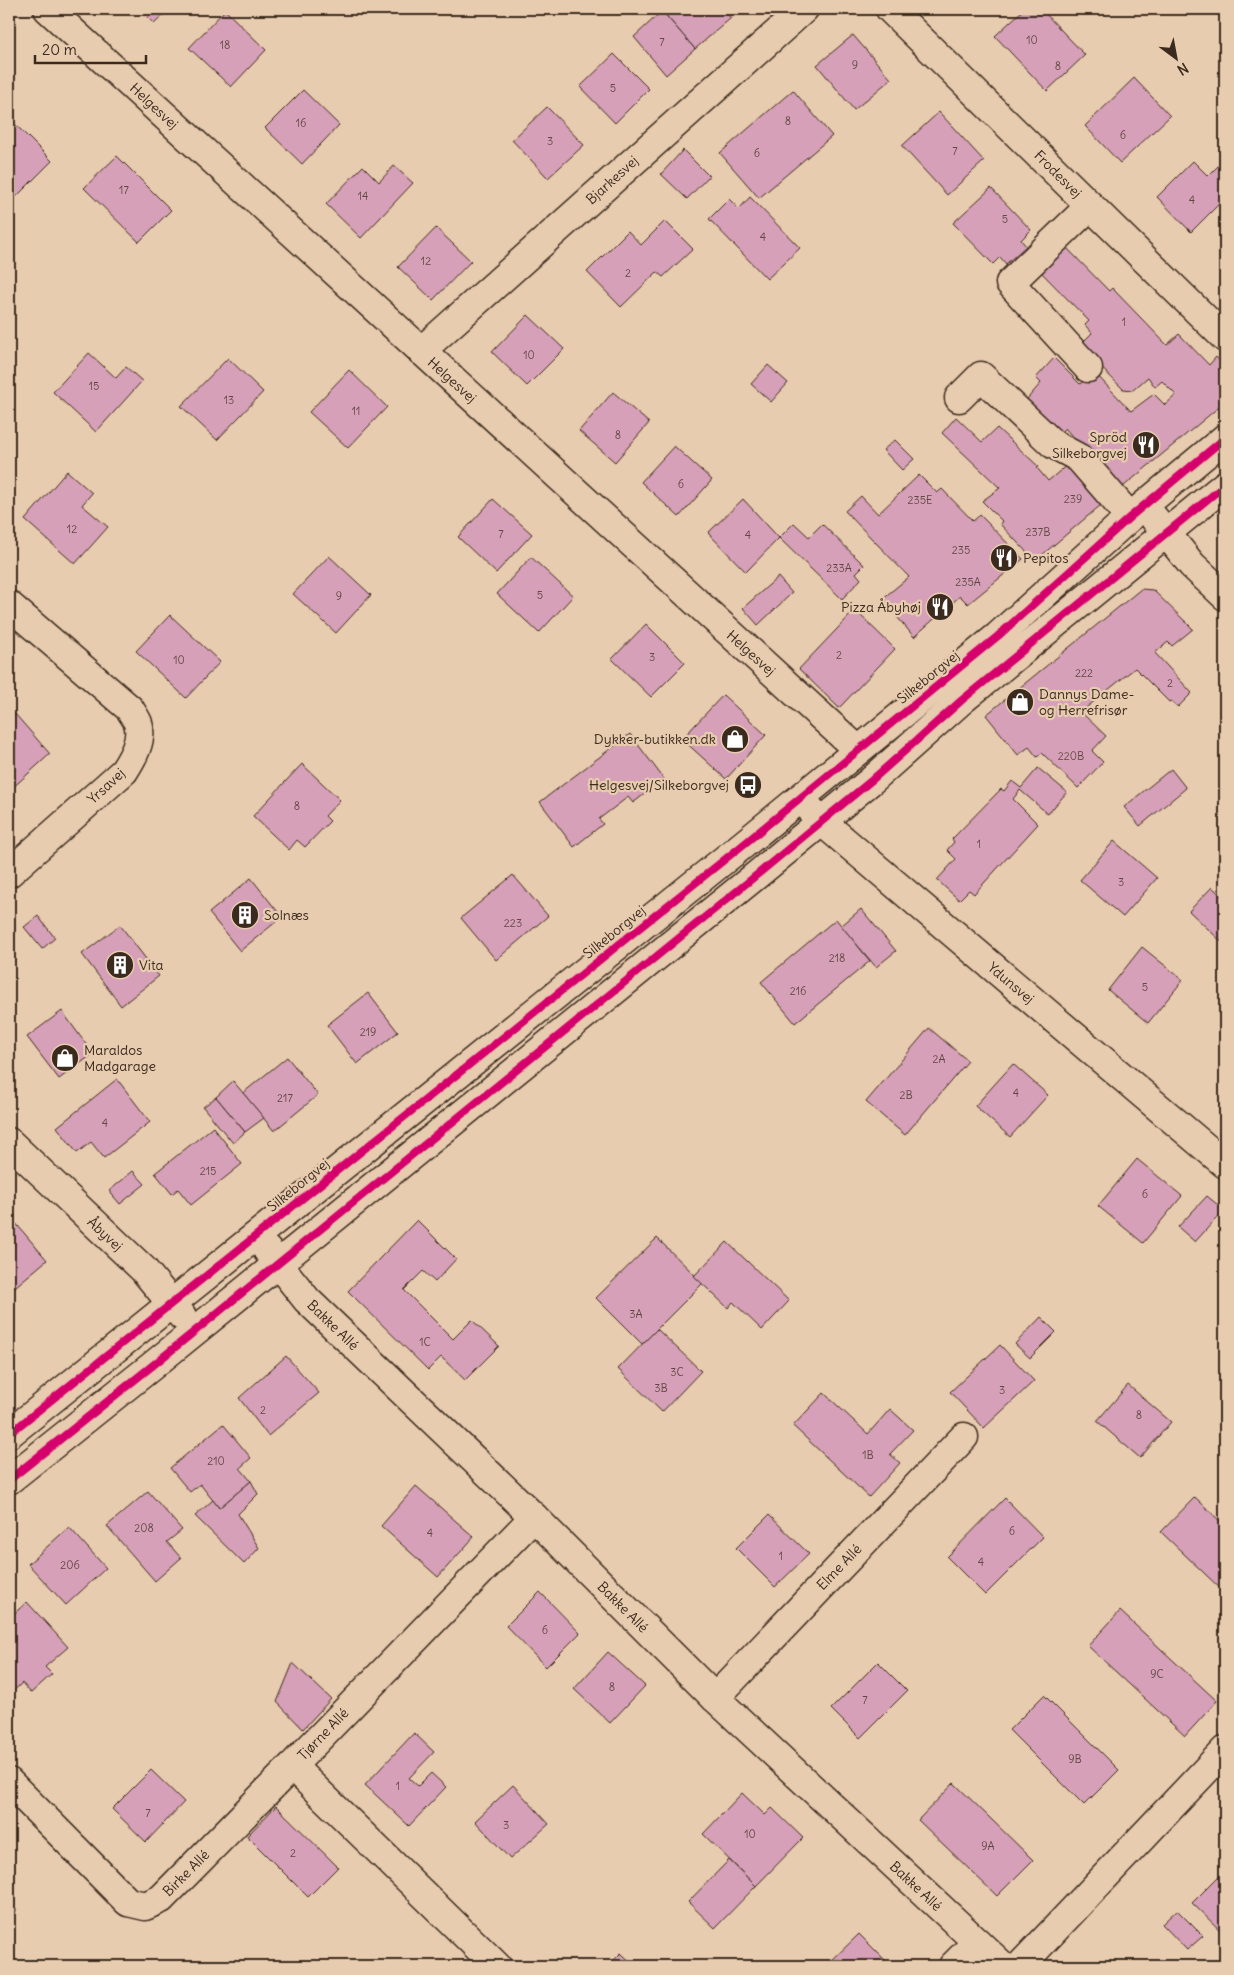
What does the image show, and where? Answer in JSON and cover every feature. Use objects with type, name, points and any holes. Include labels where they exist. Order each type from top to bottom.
[{"type":"street","name":"Helgesvej","points":[[48,9],[858,750]]},
{"type":"street","name":"Bjarkesvej","points":[[420,351],[804,9]]},
{"type":"street","name":"Frodesvej","points":[[890,9],[1225,338]]},
{"type":"street","points":[[1088,368],[1010,283],[1090,206]]},
{"type":"street","points":[[959,398],[981,376],[1053,444],[1079,458],[1136,511],[1166,532],[1192,565],[1225,596]]},
{"type":"street","name":"Silkeborgvej","points":[[9,1434],[998,636],[1136,511],[1225,438]]},
{"type":"street","points":[[9,1480],[195,1332],[821,822],[872,780],[962,700],[1225,485]]},
{"type":"street","name":"Yrsavej","points":[[9,605],[130,709],[138,723],[138,743],[133,757],[124,771],[9,872]]},
{"type":"street","name":"Ydunsvej","points":[[800,797],[821,822],[1225,1164]]},
{"type":"street","name":"Åbyvej","points":[[9,1142],[143,1269],[195,1332]]},
{"type":"street","name":"Bakke Allé","points":[[255,1236],[307,1300],[534,1517],[714,1698],[1004,1966]]},
{"type":"street","name":"Elme Allé","points":[[714,1698],[964,1437]]},
{"type":"street","name":"Tjørne Allé","points":[[497,1966],[292,1766],[534,1517]]},
{"type":"street","points":[[1020,1966],[1225,1750]]},
{"type":"street","name":"Birke Allé","points":[[9,1782],[128,1902],[145,1906],[161,1898],[292,1766]]},
{"type":"street","points":[[954,1966],[977,1942]]},
{"type":"path","points":[[9,1903],[15,1910],[9,1915]]},
{"type":"building","points":[[139,9],[170,9],[154,24]]},
{"type":"building","points":[[665,9],[722,9],[731,18],[695,49],[662,11]]},
{"type":"building","points":[[1024,9],[1041,9],[1085,55],[1047,91],[995,36]]},
{"type":"building","points":[[225,10],[266,50],[231,87],[189,48]]},
{"type":"building","points":[[662,11],[695,49],[666,75],[634,37]]},
{"type":"building","points":[[853,35],[891,79],[854,110],[817,65]]},
{"type":"building","points":[[614,54],[649,89],[615,123],[580,87]]},
{"type":"building","points":[[1134,78],[1170,116],[1120,163],[1085,126]]},
{"type":"building","points":[[303,90],[339,125],[302,164],[265,128]]},
{"type":"building","points":[[793,90],[832,136],[759,198],[720,153]]},
{"type":"building","points":[[547,107],[584,145],[548,178],[512,140]]},
{"type":"building","points":[[939,112],[984,161],[947,195],[902,146]]},
{"type":"building","points":[[13,122],[52,161],[14,199],[9,194],[9,126]]},
{"type":"building","points":[[683,150],[709,176],[687,199],[661,174]]},
{"type":"building","points":[[117,156],[171,210],[139,242],[84,188]]},
{"type":"building","points":[[1193,161],[1208,176],[1221,163],[1225,167],[1225,198],[1191,232],[1157,197]]},
{"type":"building","points":[[363,166],[379,182],[394,166],[413,183],[361,238],[326,204]]},
{"type":"building","points":[[991,188],[1031,230],[1021,240],[1026,246],[1006,264],[1000,257],[993,264],[953,223]]},
{"type":"building","points":[[750,197],[800,248],[767,279],[709,219],[729,199],[739,209]]},
{"type":"building","points":[[665,221],[693,249],[663,277],[657,272],[621,307],[587,272],[628,231],[641,245]]},
{"type":"building","points":[[436,228],[471,261],[433,300],[398,267]]},
{"type":"building","points":[[1063,244],[1109,291],[1112,288],[1167,345],[1179,334],[1209,365],[1216,357],[1225,367],[1225,402],[1118,491],[1065,428],[1056,437],[1021,406],[1041,383],[1036,378],[1054,358],[1080,384],[1094,372],[1131,411],[1154,394],[1165,405],[1176,395],[1162,381],[1155,387],[1148,377],[1133,390],[1123,389],[1079,346],[1092,333],[1085,325],[1089,321],[1038,269]]},
{"type":"building","points":[[528,315],[564,349],[527,386],[492,352]]},
{"type":"building","points":[[89,353],[116,378],[126,367],[142,381],[96,432],[53,392]]},
{"type":"building","points":[[228,358],[263,392],[217,440],[181,406]]},
{"type":"building","points":[[768,365],[788,383],[771,402],[751,384]]},
{"type":"building","points":[[349,370],[387,407],[348,448],[309,412]]},
{"type":"building","points":[[613,392],[649,423],[615,462],[579,431]]},
{"type":"building","points":[[956,417],[982,442],[997,428],[1039,467],[1037,468],[1048,481],[1074,459],[1108,499],[1035,561],[1000,524],[1002,521],[982,501],[1000,488],[942,433]]},
{"type":"building","points":[[895,440],[914,459],[902,470],[883,450]]},
{"type":"building","points":[[674,446],[712,480],[679,517],[641,482]]},
{"type":"building","points":[[67,471],[92,493],[82,505],[108,527],[75,564],[25,520]]},
{"type":"building","points":[[919,475],[937,493],[942,489],[973,521],[980,515],[1023,559],[968,604],[960,596],[914,637],[882,599],[909,577],[845,511],[861,496],[878,514]]},
{"type":"building","points":[[493,499],[532,534],[496,573],[458,537]]},
{"type":"building","points":[[743,499],[779,538],[746,572],[708,533]]},
{"type":"building","points":[[794,523],[809,537],[822,524],[864,565],[856,573],[861,579],[842,599],[779,538]]},
{"type":"building","points":[[329,556],[371,595],[336,633],[293,594]]},
{"type":"building","points":[[531,557],[573,596],[539,633],[497,594]]},
{"type":"building","points":[[778,577],[792,593],[758,625],[743,608]]},
{"type":"building","points":[[1141,589],[1153,590],[1193,629],[1172,646],[1168,642],[1155,653],[1192,693],[1178,707],[1171,701],[1169,702],[1135,668],[1081,712],[1106,736],[1092,751],[1103,762],[1078,788],[1042,753],[1037,757],[1029,747],[1018,755],[986,715]]},
{"type":"building","points":[[855,610],[895,649],[839,708],[799,669]]},
{"type":"building","points":[[170,615],[220,662],[186,698],[136,651]]},
{"type":"building","points":[[646,624],[685,663],[651,697],[612,659]]},
{"type":"building","points":[[723,695],[766,735],[726,779],[682,739]]},
{"type":"building","points":[[15,714],[50,754],[9,791],[9,720]]},
{"type":"building","points":[[1225,724],[1225,735],[1220,730]]},
{"type":"building","points":[[630,734],[664,779],[633,803],[628,797],[599,819],[603,824],[574,847],[540,802]]},
{"type":"building","points":[[302,764],[340,800],[325,816],[330,821],[305,847],[297,840],[289,850],[253,816]]},
{"type":"building","points":[[1038,768],[1067,792],[1048,814],[1020,790],[1013,799],[1038,824],[974,894],[969,890],[959,900],[937,880],[956,859],[947,850],[954,842],[952,839],[1001,789],[1004,791],[1012,781],[1021,788]]},
{"type":"building","points":[[1171,769],[1186,788],[1140,826],[1124,807]]},
{"type":"building","points":[[1114,841],[1157,878],[1123,917],[1080,880]]},
{"type":"building","points":[[513,875],[548,916],[496,960],[461,918]]},
{"type":"building","name":"Solnæs","points":[[251,878],[282,917],[240,951],[209,913]]},
{"type":"building","points":[[1212,887],[1225,899],[1225,945],[1189,911]]},
{"type":"building","points":[[861,909],[896,951],[876,967],[841,926]]},
{"type":"building","points":[[38,916],[55,938],[42,949],[24,927]]},
{"type":"building","points":[[836,919],[870,961],[795,1023],[761,982]]},
{"type":"building","name":"Vita","points":[[120,925],[159,976],[121,1006],[82,954]]},
{"type":"building","points":[[1142,947],[1183,980],[1148,1023],[1108,990]]},
{"type":"building","points":[[368,993],[398,1032],[357,1064],[327,1025]]},
{"type":"building","points":[[62,1011],[93,1054],[59,1079],[27,1037]]},
{"type":"building","points":[[929,1028],[968,1061],[905,1135],[866,1102]]},
{"type":"building","points":[[287,1057],[318,1095],[274,1131],[243,1093]]},
{"type":"building","points":[[1013,1064],[1048,1095],[1010,1137],[975,1106]]},
{"type":"building","points":[[117,1079],[150,1122],[104,1158],[91,1142],[77,1153],[57,1127]]},
{"type":"building","points":[[233,1081],[264,1118],[245,1132],[216,1097]]},
{"type":"building","points":[[216,1097],[245,1132],[233,1143],[203,1107]]},
{"type":"building","points":[[213,1127],[242,1164],[191,1205],[178,1189],[172,1194],[155,1173]]},
{"type":"building","points":[[1137,1159],[1182,1196],[1143,1243],[1098,1206]]},
{"type":"building","points":[[133,1171],[145,1184],[120,1204],[109,1191]]},
{"type":"building","points":[[1207,1196],[1224,1210],[1195,1242],[1178,1227]]},
{"type":"building","points":[[13,1220],[47,1260],[9,1292],[9,1223]]},
{"type":"building","points":[[417,1220],[456,1259],[435,1282],[423,1271],[404,1290],[453,1339],[472,1320],[499,1346],[465,1380],[441,1357],[428,1370],[348,1291]]},
{"type":"building","points":[[657,1238],[703,1283],[642,1344],[596,1298]]},
{"type":"building","points":[[727,1242],[789,1301],[762,1330],[733,1302],[728,1308],[694,1276]]},
{"type":"building","points":[[1041,1317],[1056,1332],[1030,1358],[1015,1344]]},
{"type":"building","points":[[657,1329],[701,1371],[662,1412],[618,1369]]},
{"type":"building","points":[[1000,1345],[1034,1381],[984,1428],[950,1392]]},
{"type":"building","points":[[286,1356],[319,1393],[268,1436],[239,1398]]},
{"type":"building","points":[[1128,1385],[1171,1422],[1140,1458],[1097,1421]]},
{"type":"building","points":[[824,1393],[868,1434],[890,1409],[913,1430],[890,1454],[900,1463],[869,1497],[793,1426]]},
{"type":"building","points":[[223,1424],[251,1458],[240,1468],[251,1481],[219,1508],[200,1484],[190,1492],[170,1468]]},
{"type":"building","points":[[251,1481],[258,1494],[238,1514],[259,1548],[244,1564],[195,1516],[213,1500],[219,1508]]},
{"type":"building","points":[[416,1486],[474,1537],[438,1577],[381,1526]]},
{"type":"building","points":[[148,1491],[182,1530],[167,1542],[181,1558],[155,1581],[107,1526]]},
{"type":"building","points":[[1195,1497],[1225,1526],[1225,1593],[1161,1532]]},
{"type":"building","points":[[1005,1498],[1043,1537],[985,1595],[947,1557]]},
{"type":"building","points":[[769,1515],[809,1554],[775,1587],[736,1548]]},
{"type":"building","points":[[69,1527],[106,1568],[66,1605],[28,1564]]},
{"type":"building","points":[[540,1592],[580,1633],[546,1667],[506,1626]]},
{"type":"building","points":[[27,1602],[68,1647],[45,1667],[52,1674],[31,1693],[22,1683],[9,1695],[9,1618]]},
{"type":"building","points":[[1120,1611],[1217,1701],[1185,1736],[1088,1646]]},
{"type":"building","points":[[608,1652],[645,1686],[610,1723],[574,1689]]},
{"type":"building","points":[[878,1662],[907,1691],[860,1738],[831,1709]]},
{"type":"building","points":[[293,1663],[331,1699],[303,1729],[277,1702]]},
{"type":"building","points":[[1044,1695],[1119,1770],[1084,1805],[1009,1730]]},
{"type":"building","points":[[414,1733],[434,1752],[409,1778],[418,1786],[431,1773],[446,1787],[409,1826],[365,1785]]},
{"type":"building","points":[[151,1770],[184,1802],[146,1842],[112,1809]]},
{"type":"building","points":[[954,1783],[1033,1860],[997,1896],[918,1820]]},
{"type":"building","points":[[513,1785],[549,1824],[510,1859],[475,1821]]},
{"type":"building","points":[[742,1793],[765,1815],[772,1808],[803,1838],[756,1886],[703,1834]]},
{"type":"building","points":[[276,1806],[338,1867],[308,1897],[247,1836]]},
{"type":"building","points":[[729,1860],[756,1886],[715,1928],[688,1902]]},
{"type":"building","points":[[1225,1870],[1225,1935],[1192,1903]]},
{"type":"building","points":[[1177,1910],[1203,1936],[1187,1950],[1162,1924]]},
{"type":"building","points":[[859,1934],[891,1966],[826,1966]]},
{"type":"building","points":[[621,1953],[635,1966],[608,1966]]},
{"type":"cycle path","points":[[9,1434],[744,844],[998,636],[1130,517],[1225,438]]},
{"type":"cycle path","points":[[9,1480],[753,878],[872,780],[962,700],[1225,485]]},
{"type":"place","name":"Spröd Silkeborgvej","points":[[1146,445]]},
{"type":"place","name":"Pepitos","points":[[1004,558]]},
{"type":"place","name":"Pizza Åbyhøj","points":[[940,607]]},
{"type":"place","name":"Dannys Dame- og Herrefrisør","points":[[1020,702]]},
{"type":"place","name":"Dykker-butikken.dk","points":[[735,739]]},
{"type":"place","name":"Helgesvej/Silkeborgvej","points":[[748,785]]},
{"type":"place","name":"Solnæs","points":[[245,915]]},
{"type":"place","name":"Vita","points":[[120,965]]},
{"type":"place","name":"Maraldos Madgarage","points":[[65,1058]]}]
